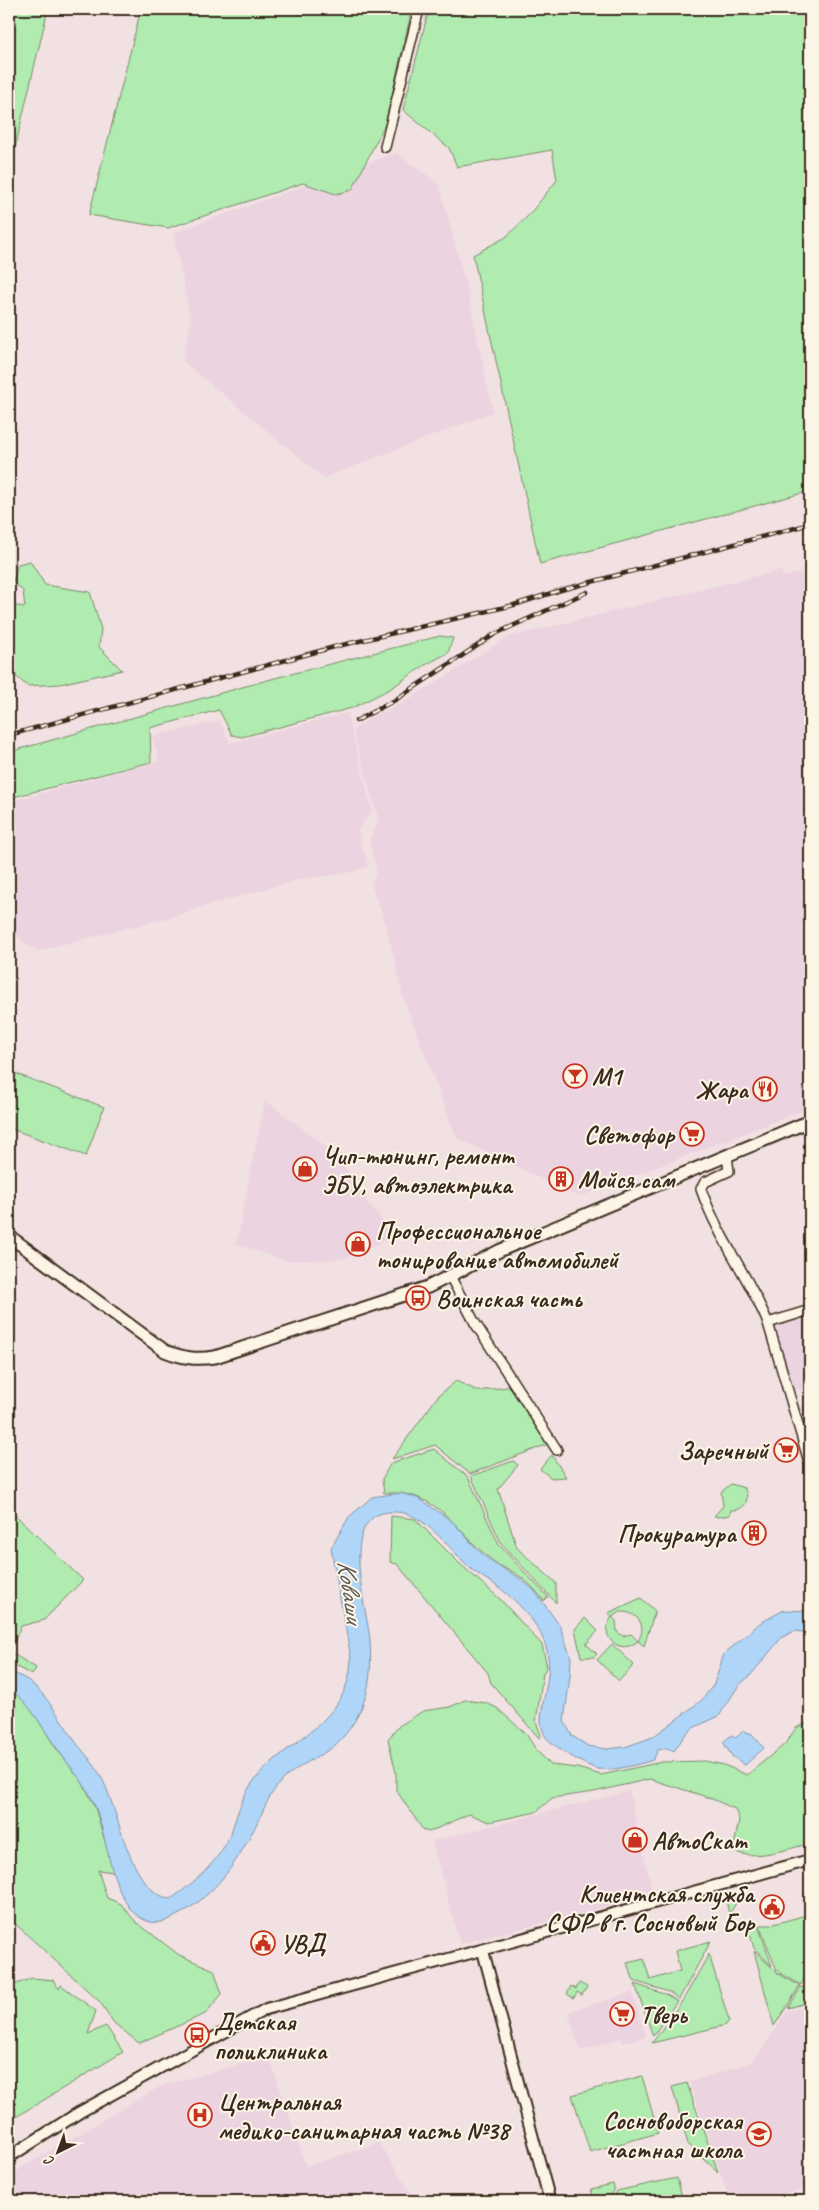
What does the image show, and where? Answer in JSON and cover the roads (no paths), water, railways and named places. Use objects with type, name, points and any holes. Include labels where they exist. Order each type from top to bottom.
[{"type":"main road","points":[[9,1236],[156,1346],[181,1358],[215,1357],[373,1307],[451,1278],[501,1250],[810,1121]]},
{"type":"street","points":[[385,146],[419,9]]},
{"type":"street","points":[[727,1156],[729,1171],[705,1182],[701,1189],[708,1209],[768,1323],[810,1464]]},
{"type":"street","points":[[451,1278],[475,1323],[557,1450]]},
{"type":"street","points":[[768,1323],[810,1310]]},
{"type":"street","points":[[9,2157],[80,2112],[266,2009],[810,1860]]},
{"type":"street","points":[[483,1951],[548,2194],[548,2201]]},
{"type":"water","name":"Коваши","points":[[401,1493],[420,1499],[453,1522],[478,1550],[494,1564],[515,1575],[534,1590],[560,1626],[571,1658],[564,1721],[572,1736],[588,1746],[606,1749],[625,1747],[653,1737],[702,1700],[714,1684],[724,1654],[760,1623],[784,1610],[810,1611],[810,1633],[795,1631],[782,1637],[750,1676],[739,1685],[719,1716],[693,1728],[685,1735],[674,1751],[666,1748],[658,1750],[653,1760],[633,1766],[598,1769],[562,1751],[544,1733],[541,1719],[548,1671],[547,1651],[541,1634],[526,1612],[501,1589],[470,1568],[422,1521],[404,1513],[382,1513],[368,1522],[361,1538],[359,1559],[360,1581],[370,1641],[371,1659],[365,1699],[352,1725],[334,1746],[291,1773],[277,1786],[268,1799],[244,1848],[215,1887],[190,1908],[166,1921],[147,1921],[135,1913],[125,1901],[118,1886],[93,1801],[30,1709],[9,1688],[9,1670],[36,1687],[95,1766],[107,1790],[134,1865],[144,1881],[156,1893],[171,1899],[197,1879],[219,1854],[230,1835],[245,1794],[253,1782],[267,1767],[329,1715],[340,1699],[348,1680],[351,1658],[331,1548],[349,1517],[372,1497]]},
{"type":"water","points":[[743,1731],[752,1734],[764,1748],[745,1765],[732,1756],[723,1742],[732,1735],[736,1738]]},
{"type":"railway","points":[[9,735],[338,646],[514,605],[561,590],[810,524]]},
{"type":"railway","points":[[356,721],[395,700],[495,634],[587,592]]},
{"type":"place","name":"М1","points":[[575,1076]]},
{"type":"place","name":"Жара","points":[[765,1089]]},
{"type":"place","name":"Светофор","points":[[692,1134]]},
{"type":"place","name":"Чип-тюнинг, ремонт ЭБУ, автоэлектрика","points":[[305,1169]]},
{"type":"place","name":"Мойся сам","points":[[561,1179]]},
{"type":"place","name":"Профессиональное тонирование автомобилей","points":[[358,1244]]},
{"type":"place","name":"Воинская часть","points":[[418,1298]]},
{"type":"place","name":"Заречный","points":[[786,1450]]},
{"type":"place","name":"Прокуратура","points":[[754,1533]]},
{"type":"place","name":"АвтоСкат","points":[[635,1840]]},
{"type":"place","name":"Клиентская служба СФР в г. Сосновый Бор","points":[[772,1907]]},
{"type":"place","name":"УВД","points":[[263,1943]]},
{"type":"place","name":"Тверь","points":[[622,2014]]},
{"type":"place","name":"Детская поликлиника","points":[[197,2035]]},
{"type":"place","name":"Центральная медико-санитарная часть №38","points":[[200,2115]]},
{"type":"place","name":"Сосновоборская частная школа","points":[[759,2134]]}]
